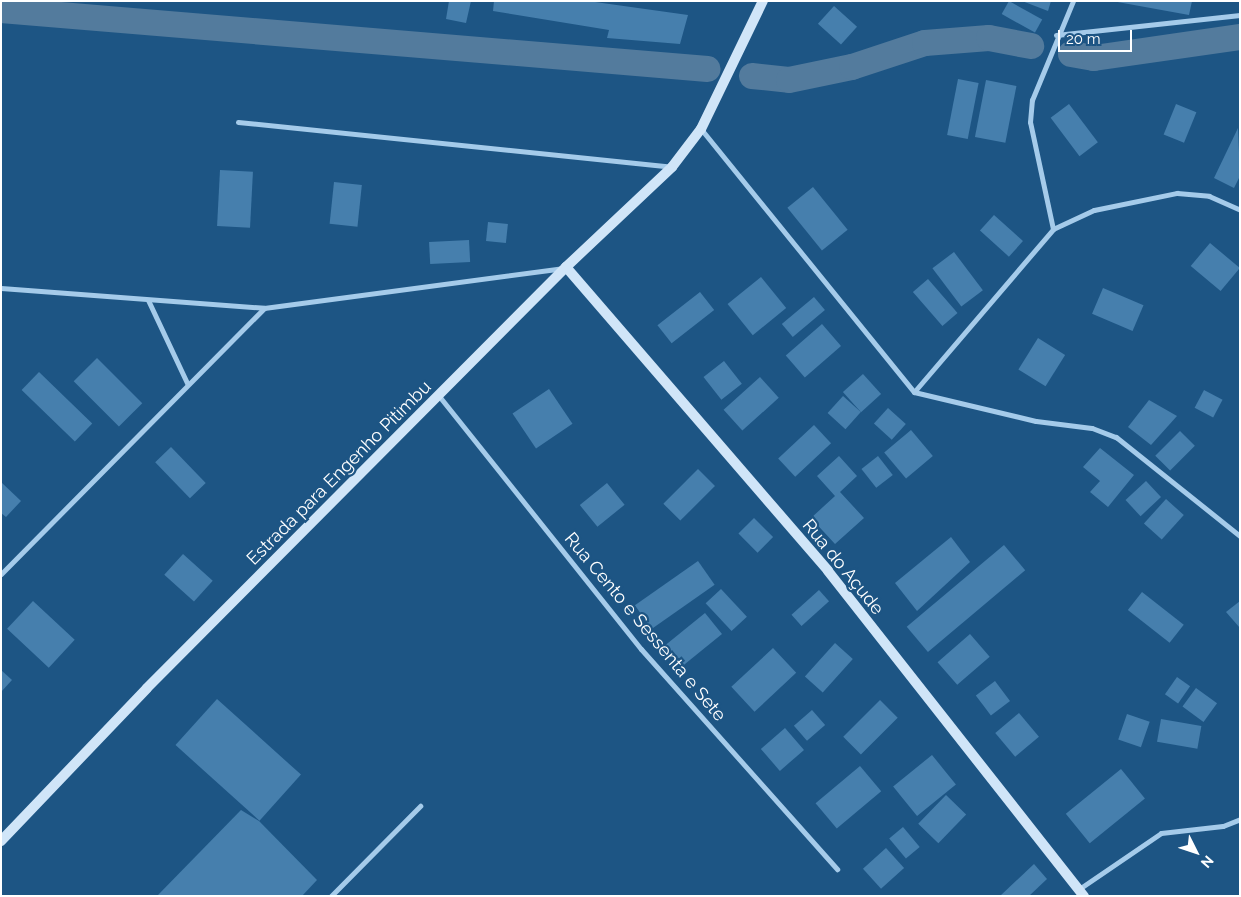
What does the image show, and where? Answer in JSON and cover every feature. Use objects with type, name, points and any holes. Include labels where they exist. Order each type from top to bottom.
[{"type":"street","name":"Estrada para Engenho Pitimbu","points":[[1,842],[147,688],[566,267],[672,167],[701,129],[763,1]]},
{"type":"street","points":[[1053,229],[1030,122],[1032,100],[1056,35],[1073,1]]},
{"type":"street","points":[[1056,35],[1240,15]]},
{"type":"street","points":[[238,122],[672,167]]},
{"type":"street","points":[[701,129],[914,392],[1036,421],[1092,428],[1116,437],[1240,536]]},
{"type":"street","points":[[914,392],[1053,229],[1094,210],[1177,193],[1209,196],[1240,210]]},
{"type":"street","points":[[1,288],[264,308],[566,267]]},
{"type":"street","name":"Rua do Açude","points":[[566,267],[828,571],[1082,892]]},
{"type":"street","points":[[148,300],[187,383]]},
{"type":"street","points":[[1,574],[187,383],[264,308]]},
{"type":"street","name":"Rua Cento e Sessenta e Sete","points":[[438,396],[641,649],[837,868]]},
{"type":"street","points":[[331,896],[420,806]]},
{"type":"street","points":[[1082,892],[1161,833],[1223,826],[1240,819]]},
{"type":"building","points":[[449,1],[471,1],[466,23],[446,19]]},
{"type":"building","points":[[494,1],[588,1],[688,15],[680,44],[607,38],[609,30],[493,11]]},
{"type":"building","points":[[1009,1],[1042,19],[1035,33],[1002,14]]},
{"type":"building","points":[[1022,1],[1051,1],[1048,11]]},
{"type":"building","points":[[1112,1],[1192,1],[1189,15]]},
{"type":"building","points":[[834,6],[857,27],[841,45],[818,24]]},
{"type":"building","points":[[958,79],[979,83],[968,139],[947,135]]},
{"type":"building","points":[[986,80],[1016,86],[1005,143],[975,137]]},
{"type":"building","points":[[1069,104],[1098,142],[1080,156],[1051,118]]},
{"type":"building","points":[[1176,104],[1196,112],[1184,143],[1164,135]]},
{"type":"building","points":[[1238,128],[1240,176],[1234,188],[1214,178]]},
{"type":"building","points":[[220,170],[253,172],[250,228],[217,226]]},
{"type":"building","points":[[334,182],[362,185],[357,227],[330,224]]},
{"type":"building","points":[[813,187],[848,230],[822,251],[787,208]]},
{"type":"building","points":[[994,215],[1023,241],[1009,257],[980,231]]},
{"type":"building","points":[[488,222],[508,224],[506,243],[486,241]]},
{"type":"building","points":[[469,240],[470,262],[430,264],[429,242]]},
{"type":"building","points":[[1210,243],[1240,268],[1221,291],[1191,266]]},
{"type":"building","points":[[954,252],[983,290],[961,307],[932,268]]},
{"type":"building","points":[[761,277],[786,308],[753,335],[728,304]]},
{"type":"building","points":[[928,279],[958,313],[942,326],[913,292]]},
{"type":"building","points":[[1103,288],[1144,305],[1133,331],[1092,314]]},
{"type":"building","points":[[700,292],[714,310],[672,343],[657,325]]},
{"type":"building","points":[[814,297],[825,310],[793,337],[782,324]]},
{"type":"building","points":[[822,324],[841,346],[805,377],[786,355]]},
{"type":"building","points":[[1038,338],[1065,355],[1046,386],[1018,369]]},
{"type":"building","points":[[97,358],[142,403],[119,427],[74,381]]},
{"type":"building","points":[[724,361],[742,384],[721,400],[704,377]]},
{"type":"building","points":[[39,372],[92,423],[75,441],[22,390]]},
{"type":"building","points":[[863,374],[881,394],[861,412],[843,392]]},
{"type":"building","points":[[760,377],[779,398],[742,431],[724,410]]},
{"type":"building","points":[[549,389],[572,424],[536,448],[513,414]]},
{"type":"building","points":[[1204,390],[1223,400],[1213,418],[1195,408]]},
{"type":"building","points":[[843,396],[861,412],[845,429],[828,413]]},
{"type":"building","points":[[1149,400],[1177,416],[1151,445],[1128,427]]},
{"type":"building","points":[[888,408],[906,424],[892,440],[874,424]]},
{"type":"building","points":[[814,425],[831,443],[795,477],[778,458]]},
{"type":"building","points":[[911,430],[933,456],[906,479],[884,452]]},
{"type":"building","points":[[1180,431],[1195,446],[1170,471],[1155,456]]},
{"type":"building","points":[[171,447],[206,483],[190,498],[155,462]]},
{"type":"building","points":[[1100,448],[1134,475],[1108,507],[1090,492],[1100,481],[1083,467]]},
{"type":"building","points":[[839,456],[857,476],[840,492],[864,518],[835,544],[811,518],[835,496],[817,476]]},
{"type":"building","points":[[878,456],[893,475],[876,488],[861,469]]},
{"type":"building","points":[[698,469],[715,486],[680,521],[663,504]]},
{"type":"building","points":[[1146,481],[1161,497],[1141,516],[1126,500]]},
{"type":"building","points":[[1,482],[21,501],[6,517],[1,513]]},
{"type":"building","points":[[607,483],[625,505],[597,527],[580,505]]},
{"type":"building","points":[[1166,499],[1184,515],[1162,540],[1144,524]]},
{"type":"building","points":[[754,518],[773,537],[758,553],[738,534]]},
{"type":"building","points":[[951,537],[970,562],[917,611],[895,583]]},
{"type":"building","points":[[1004,545],[1025,570],[928,652],[907,627]]},
{"type":"building","points":[[183,554],[213,581],[194,602],[164,575]]},
{"type":"building","points":[[698,561],[715,585],[652,629],[635,605]]},
{"type":"building","points":[[721,589],[747,617],[732,631],[706,603]]},
{"type":"building","points":[[819,590],[829,601],[802,626],[792,615]]},
{"type":"building","points":[[1142,592],[1184,625],[1170,643],[1128,610]]},
{"type":"building","points":[[33,601],[75,640],[49,668],[7,629]]},
{"type":"building","points":[[1240,601],[1240,628],[1226,612]]},
{"type":"building","points":[[705,613],[722,634],[683,665],[666,644]]},
{"type":"building","points":[[970,634],[990,657],[957,685],[938,662]]},
{"type":"building","points":[[835,643],[853,659],[823,693],[805,676]]},
{"type":"building","points":[[773,648],[796,673],[755,712],[731,687]]},
{"type":"building","points":[[1,670],[12,680],[1,692]]},
{"type":"building","points":[[1177,677],[1190,686],[1178,703],[1165,694]]},
{"type":"building","points":[[995,681],[1010,701],[991,715],[976,695]]},
{"type":"building","points":[[1196,688],[1217,703],[1204,722],[1182,707]]},
{"type":"building","points":[[217,699],[301,775],[259,821],[176,745]]},
{"type":"building","points":[[880,700],[898,718],[861,754],[843,737]]},
{"type":"building","points":[[812,710],[825,725],[807,741],[794,726]]},
{"type":"building","points":[[1019,713],[1039,737],[1015,757],[995,733]]},
{"type":"building","points":[[1127,714],[1150,722],[1141,747],[1118,740]]},
{"type":"building","points":[[1161,719],[1201,726],[1197,749],[1157,742]]},
{"type":"building","points":[[785,728],[804,750],[780,771],[761,749]]},
{"type":"building","points":[[932,755],[956,785],[917,816],[893,786]]},
{"type":"building","points":[[860,766],[881,791],[837,829],[816,803]]},
{"type":"building","points":[[1121,769],[1145,799],[1090,843],[1066,814]]},
{"type":"building","points":[[946,795],[966,814],[938,843],[918,824]]},
{"type":"building","points":[[241,810],[259,821],[317,880],[302,896],[157,896]]},
{"type":"building","points":[[903,827],[920,847],[906,858],[889,839]]},
{"type":"building","points":[[886,848],[904,868],[881,889],[863,869]]},
{"type":"building","points":[[1034,864],[1047,879],[1029,896],[1000,896]]},
{"type":"waterway","points":[[1,10],[708,69]]},
{"type":"waterway","points":[[1071,54],[1094,58],[1240,37]]},
{"type":"waterway","points":[[752,76],[789,80],[852,67],[925,43],[989,38],[1031,46]]}]
